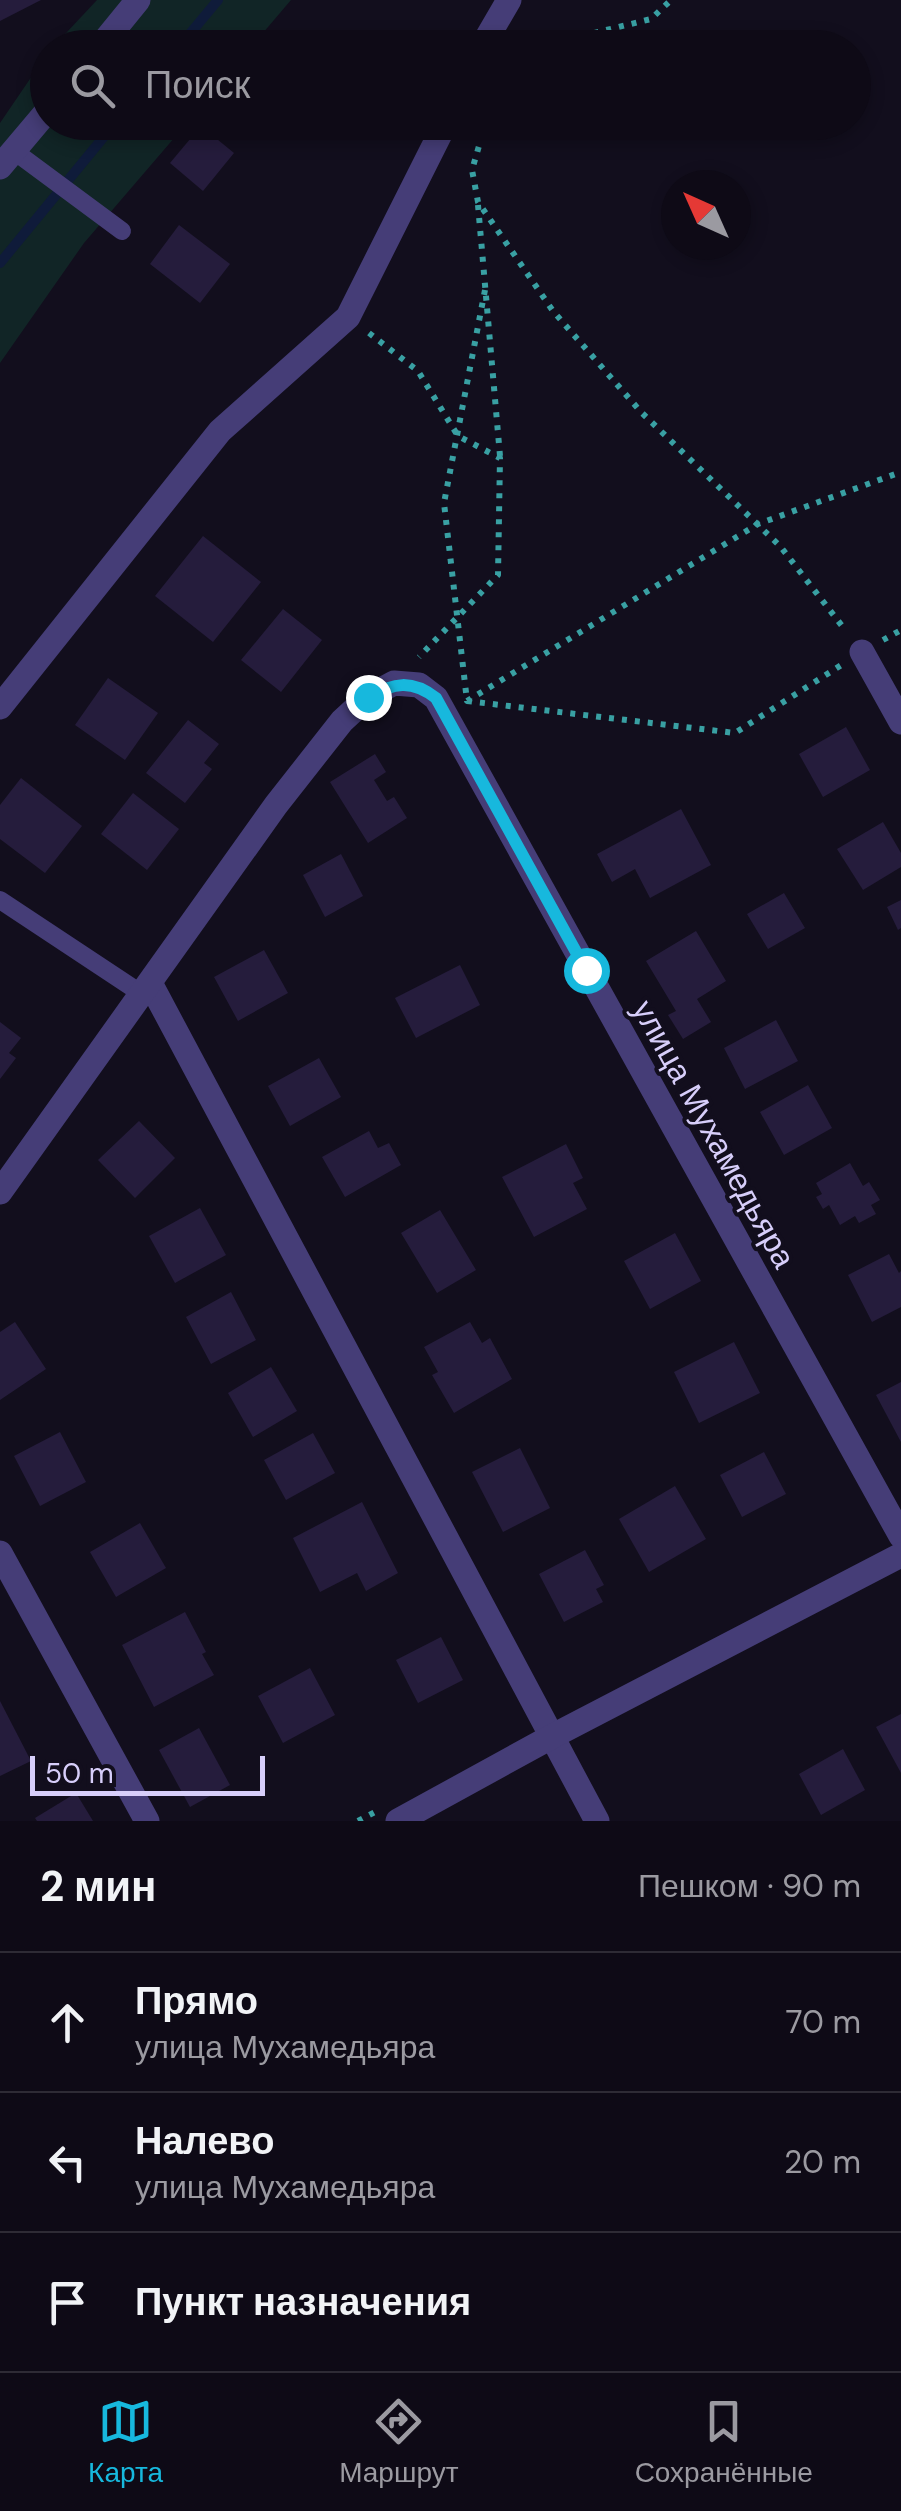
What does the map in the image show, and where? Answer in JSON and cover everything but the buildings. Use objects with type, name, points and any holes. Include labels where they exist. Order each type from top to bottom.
[{"type":"street","points":[[114,30],[138,0]]},
{"type":"street","points":[[491,30],[508,0]]},
{"type":"street","points":[[7,159],[30,132]]},
{"type":"street","points":[[0,707],[220,431],[348,317],[437,140]]},
{"type":"street","points":[[862,652],[901,722]]},
{"type":"street","points":[[0,1192],[276,805],[342,722],[368,697],[394,683],[419,685],[436,698]]},
{"type":"street","name":"улица Мухамедьяра","points":[[436,698],[901,1536]]},
{"type":"street","points":[[146,988],[597,1821]]},
{"type":"street","points":[[0,1553],[147,1821]]},
{"type":"street","points":[[398,1821],[901,1555]]},
{"type":"lane","points":[[7,159],[122,231]]},
{"type":"lane","points":[[0,900],[146,988]]},
{"type":"path","points":[[606,30],[651,19],[672,0]]},
{"type":"path","points":[[394,683],[498,575],[500,458],[472,170],[481,140]]},
{"type":"path","points":[[478,202],[553,311],[642,412],[780,546],[862,652]]},
{"type":"path","points":[[467,701],[444,503],[486,290]]},
{"type":"path","points":[[348,317],[418,370],[458,436],[500,458]]},
{"type":"path","points":[[467,701],[758,524],[901,472]]},
{"type":"path","points":[[436,698],[735,732],[901,630]]},
{"type":"green space","points":[[97,0],[291,0],[265,30],[69,30]]},
{"type":"green space","points":[[30,79],[30,140],[172,140],[84,243],[0,363],[0,123]]},
{"type":"waterway","points":[[193,30],[218,0]]},
{"type":"waterway","points":[[0,263],[101,140]]},
{"type":"route","points":[[368,697],[394,683],[419,685],[436,698],[586,970]]}]
